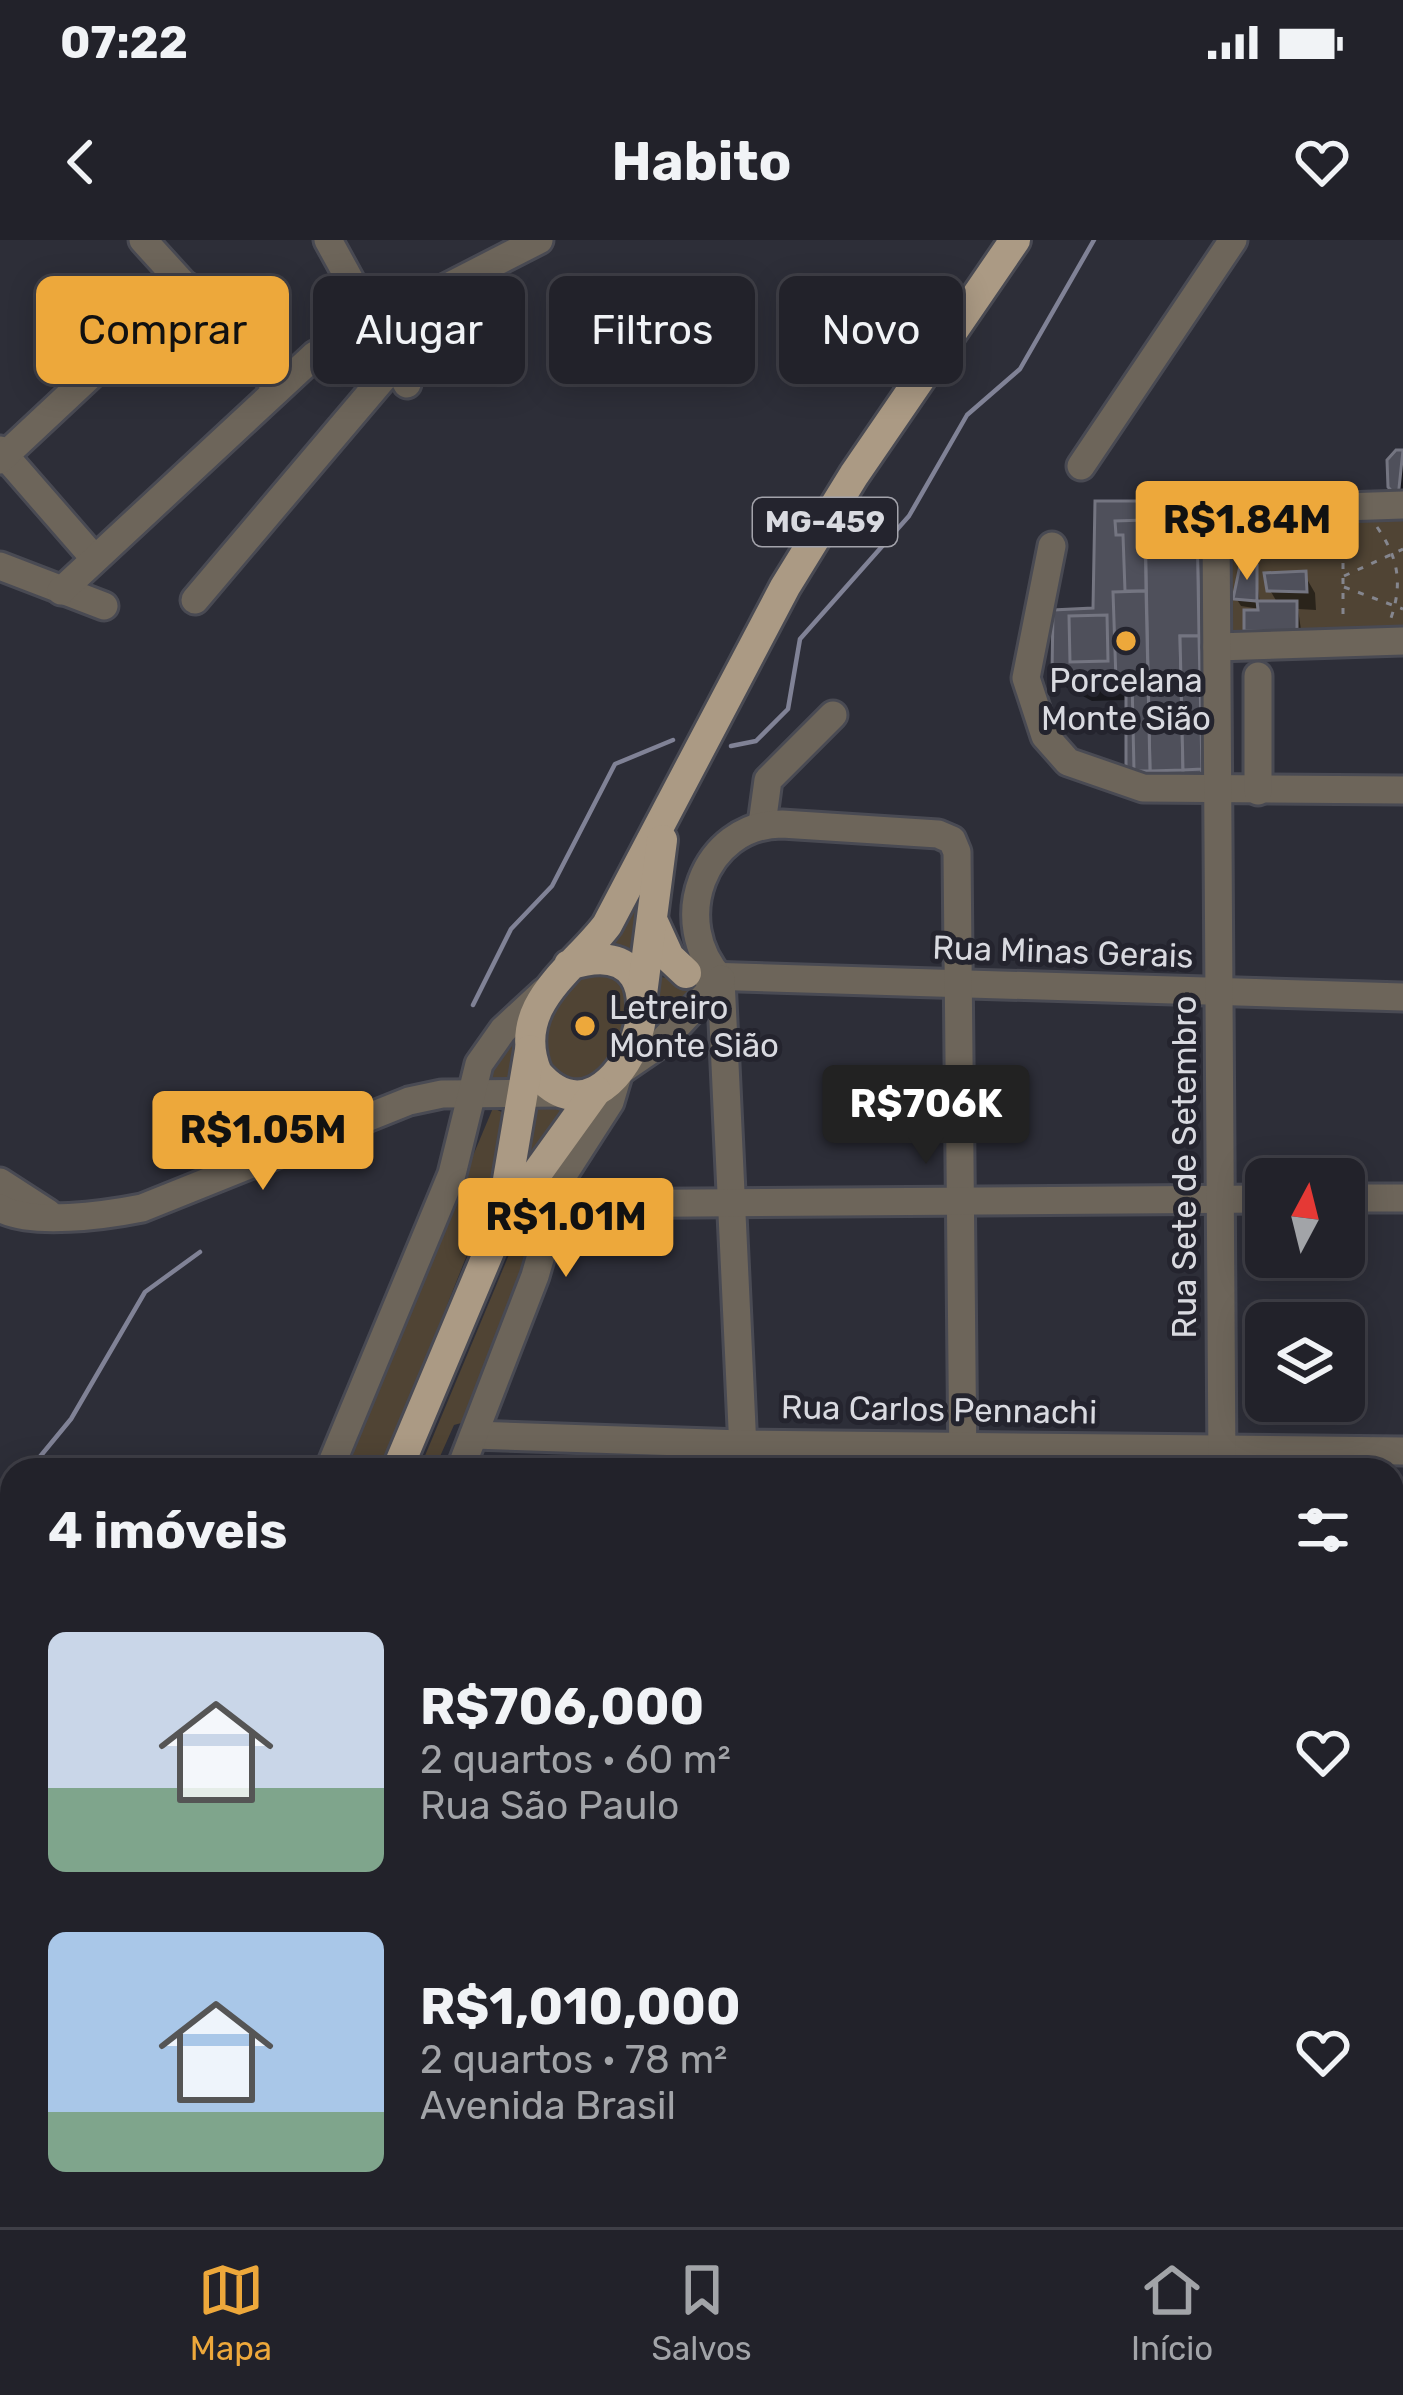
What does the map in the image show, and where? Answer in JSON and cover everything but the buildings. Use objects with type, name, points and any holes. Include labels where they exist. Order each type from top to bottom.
[{"type":"main road","name":"MG-459","points":[[501,1223],[520,1096],[544,992],[607,925],[785,587],[854,475],[1015,240]]},
{"type":"main road","name":"MG-459","points":[[402,1458],[501,1223],[640,1024],[636,974],[654,922],[664,822]]},
{"type":"main road","points":[[654,922],[660,944],[686,973]]},
{"type":"main road","points":[[568,965],[586,960],[636,974]]},
{"type":"main road","points":[[530,1050],[537,1073],[601,1082]]},
{"type":"street","points":[[142,240],[176,276]]},
{"type":"street","points":[[328,240],[347,276]]},
{"type":"street","points":[[465,276],[538,240]]},
{"type":"street","points":[[1081,466],[1233,240]]},
{"type":"street","points":[[61,591],[313,357]]},
{"type":"street","points":[[79,384],[2,455],[94,558]]},
{"type":"street","points":[[274,384],[277,387]]},
{"type":"street","points":[[195,600],[392,384]]},
{"type":"street","points":[[1362,506],[1403,505]]},
{"type":"street","name":"Rua Sete de Setembro","points":[[1222,1458],[1220,791],[1214,531],[1219,518],[1230,512],[1362,506]]},
{"type":"street","points":[[1052,546],[1026,678],[1045,736],[1068,762],[1098,777],[1143,788],[1403,790]]},
{"type":"street","points":[[0,566],[104,606]]},
{"type":"street","points":[[1217,647],[1391,641]]},
{"type":"street","points":[[1258,676],[1258,791]]},
{"type":"street","points":[[762,824],[768,780],[833,715]]},
{"type":"street","points":[[743,1457],[721,979],[699,948],[700,884],[710,857],[725,841],[762,824],[938,834],[952,840],[958,853],[957,1202],[963,1457]]},
{"type":"street","name":"Rua Minas Gerais","points":[[636,974],[1403,997]]},
{"type":"street","points":[[0,1182],[18,1211],[142,1208],[409,1101],[471,1093],[520,1096],[601,1082],[661,1043],[721,979]]},
{"type":"street","points":[[334,1458],[452,1174],[471,1093],[491,1043],[544,992]]},
{"type":"street","points":[[465,1458],[535,1276],[565,1172],[605,1111],[601,1082]]},
{"type":"street","points":[[555,1204],[1245,1198]]},
{"type":"street","points":[[1365,1198],[1403,1198]]},
{"type":"street","name":"Rua Carlos Pennachi","points":[[474,1435],[743,1457],[1049,1458]]},
{"type":"street","name":"Rua Carlos Pennachi","points":[[1258,1458],[1403,1450]]},
{"type":"path","points":[[1362,506],[1393,554],[1401,580],[1391,641]]},
{"type":"path","points":[[1342,615],[1343,534]]},
{"type":"path","points":[[1342,577],[1403,549]]},
{"type":"path","points":[[1343,586],[1403,609]]},
{"type":"shaded area","points":[[1403,514],[1403,636],[1229,640],[1229,537],[1240,523]]},
{"type":"shaded area","points":[[645,872],[639,952],[602,946]]},
{"type":"shaded area","points":[[619,975],[628,1009],[617,1051],[579,1083],[557,1076],[545,1049],[545,1036],[558,1001],[575,976]]},
{"type":"shaded area","points":[[654,976],[707,984],[642,1048]]},
{"type":"shaded area","points":[[523,1022],[511,1087],[485,1085],[502,1047]]},
{"type":"shaded area","points":[[527,1106],[572,1107],[512,1194]]},
{"type":"shaded area","points":[[493,1108],[508,1115],[487,1204],[387,1458],[346,1458]]},
{"type":"shaded area","points":[[558,1161],[541,1199],[524,1277],[465,1422],[454,1425],[439,1458],[424,1458],[526,1214]]},
{"type":"waterway","points":[[731,746],[756,741],[788,709],[800,639],[909,516],[967,415],[1020,369],[1094,240]]},
{"type":"waterway","points":[[473,1005],[511,929],[552,886],[615,764],[673,740]]},
{"type":"waterway","points":[[39,1458],[71,1419],[145,1292],[200,1252]]},
{"type":"place","name":"Porcelana Monte Sião","points":[[1126,641]]},
{"type":"place","name":"Letreiro Monte Sião","points":[[585,1026]]}]
